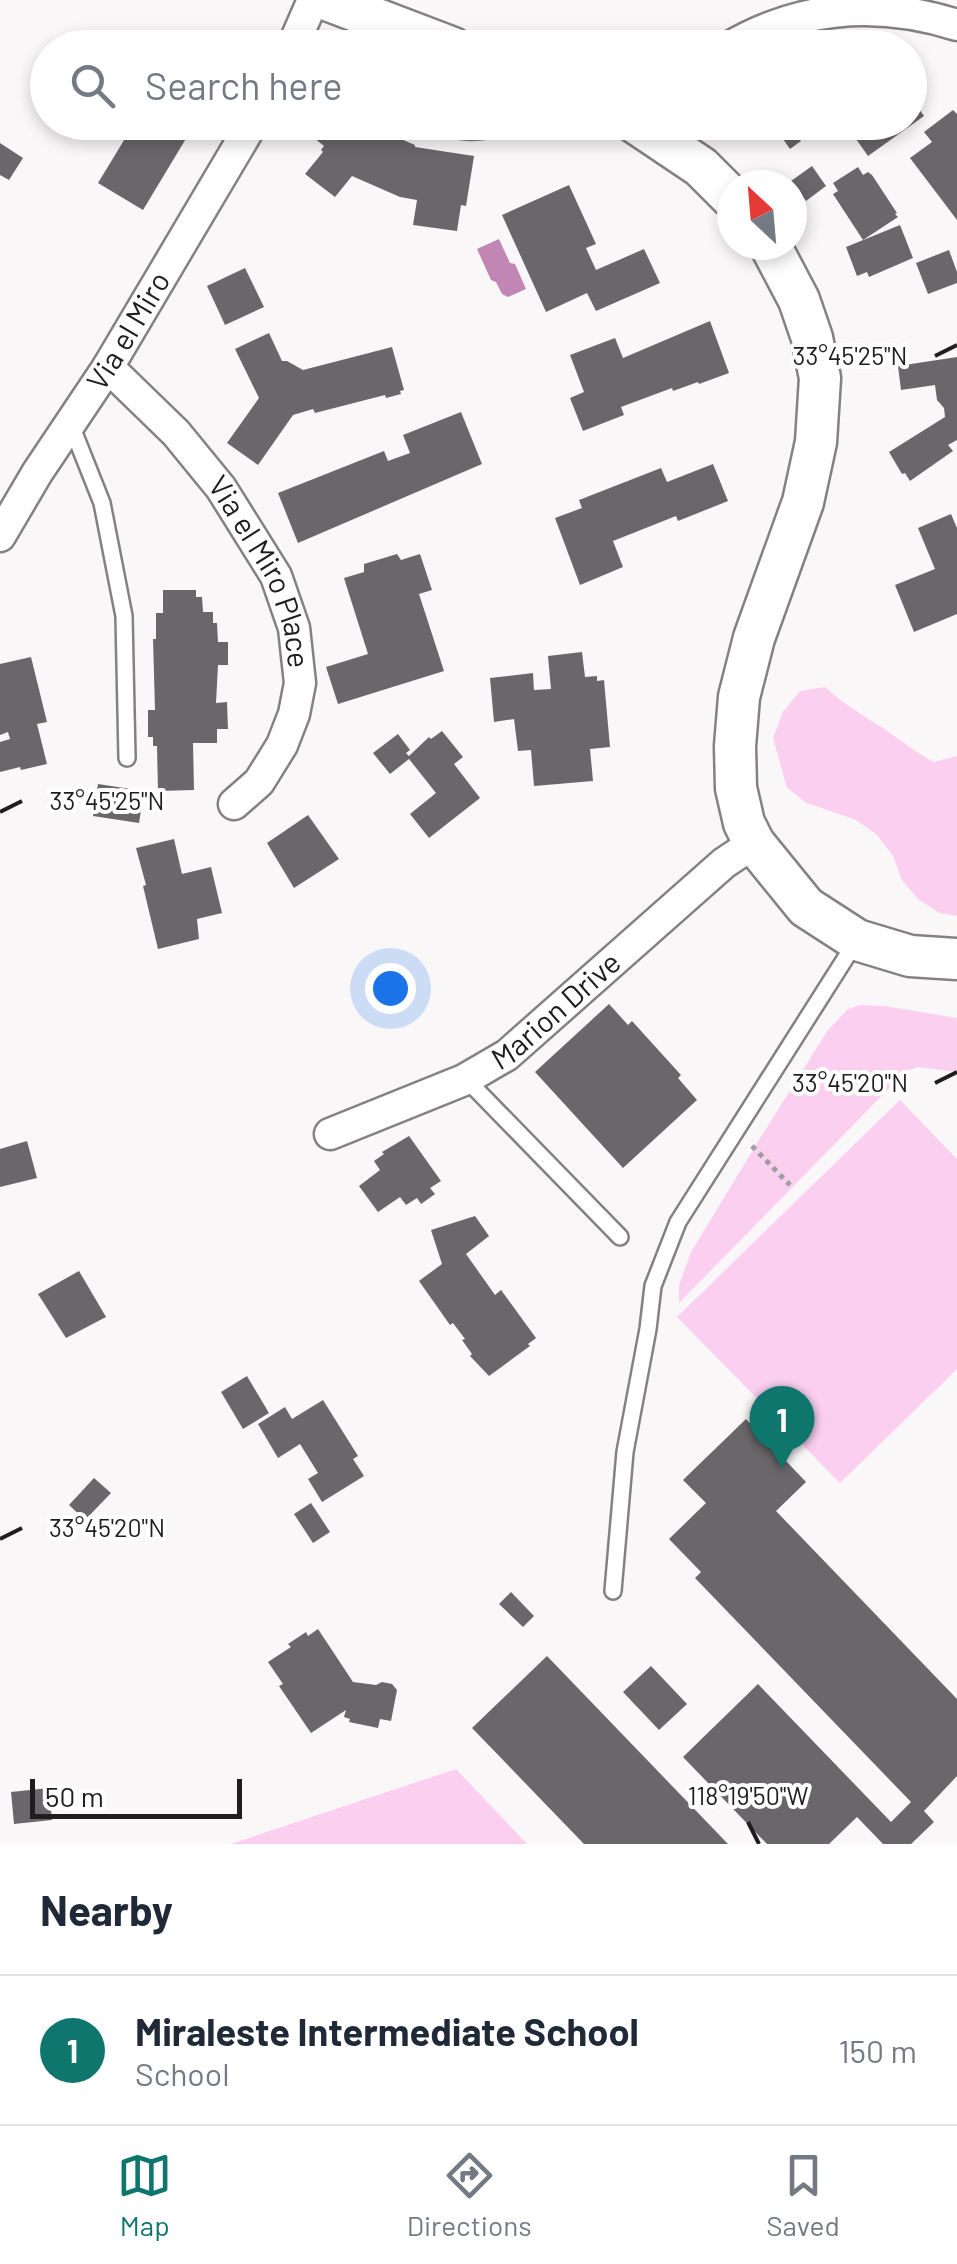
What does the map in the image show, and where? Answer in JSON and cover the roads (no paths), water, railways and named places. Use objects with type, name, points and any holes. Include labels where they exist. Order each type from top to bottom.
[{"type":"main road","points":[[327,0],[406,30]]},
{"type":"main road","points":[[661,140],[717,183]]},
{"type":"main road","points":[[778,260],[799,300],[820,378],[816,442],[804,502],[754,638],[739,696],[736,788],[744,823],[754,843],[806,907],[857,940],[910,956],[957,959]]},
{"type":"street","points":[[302,30],[313,0]]},
{"type":"street","points":[[759,30],[803,11],[877,2],[911,7],[957,24]]},
{"type":"street","name":"Via el Miro","points":[[0,536],[108,367],[242,140]]},
{"type":"street","name":"Via el Miro Place","points":[[108,367],[176,433],[221,488],[276,576],[294,628],[300,683],[294,714],[282,745],[259,782],[234,804]]},
{"type":"street","name":"Marion Drive","points":[[330,1134],[466,1079],[507,1055],[722,865],[754,843]]},
{"type":"lane","points":[[70,424],[102,503],[124,616],[127,758]]},
{"type":"lane","points":[[613,1591],[626,1452],[661,1261],[678,1222],[857,940]]},
{"type":"lane","points":[[466,1079],[620,1237]]},
{"type":"place","name":"Miraleste Intermediate School","points":[[782,1468]]}]
